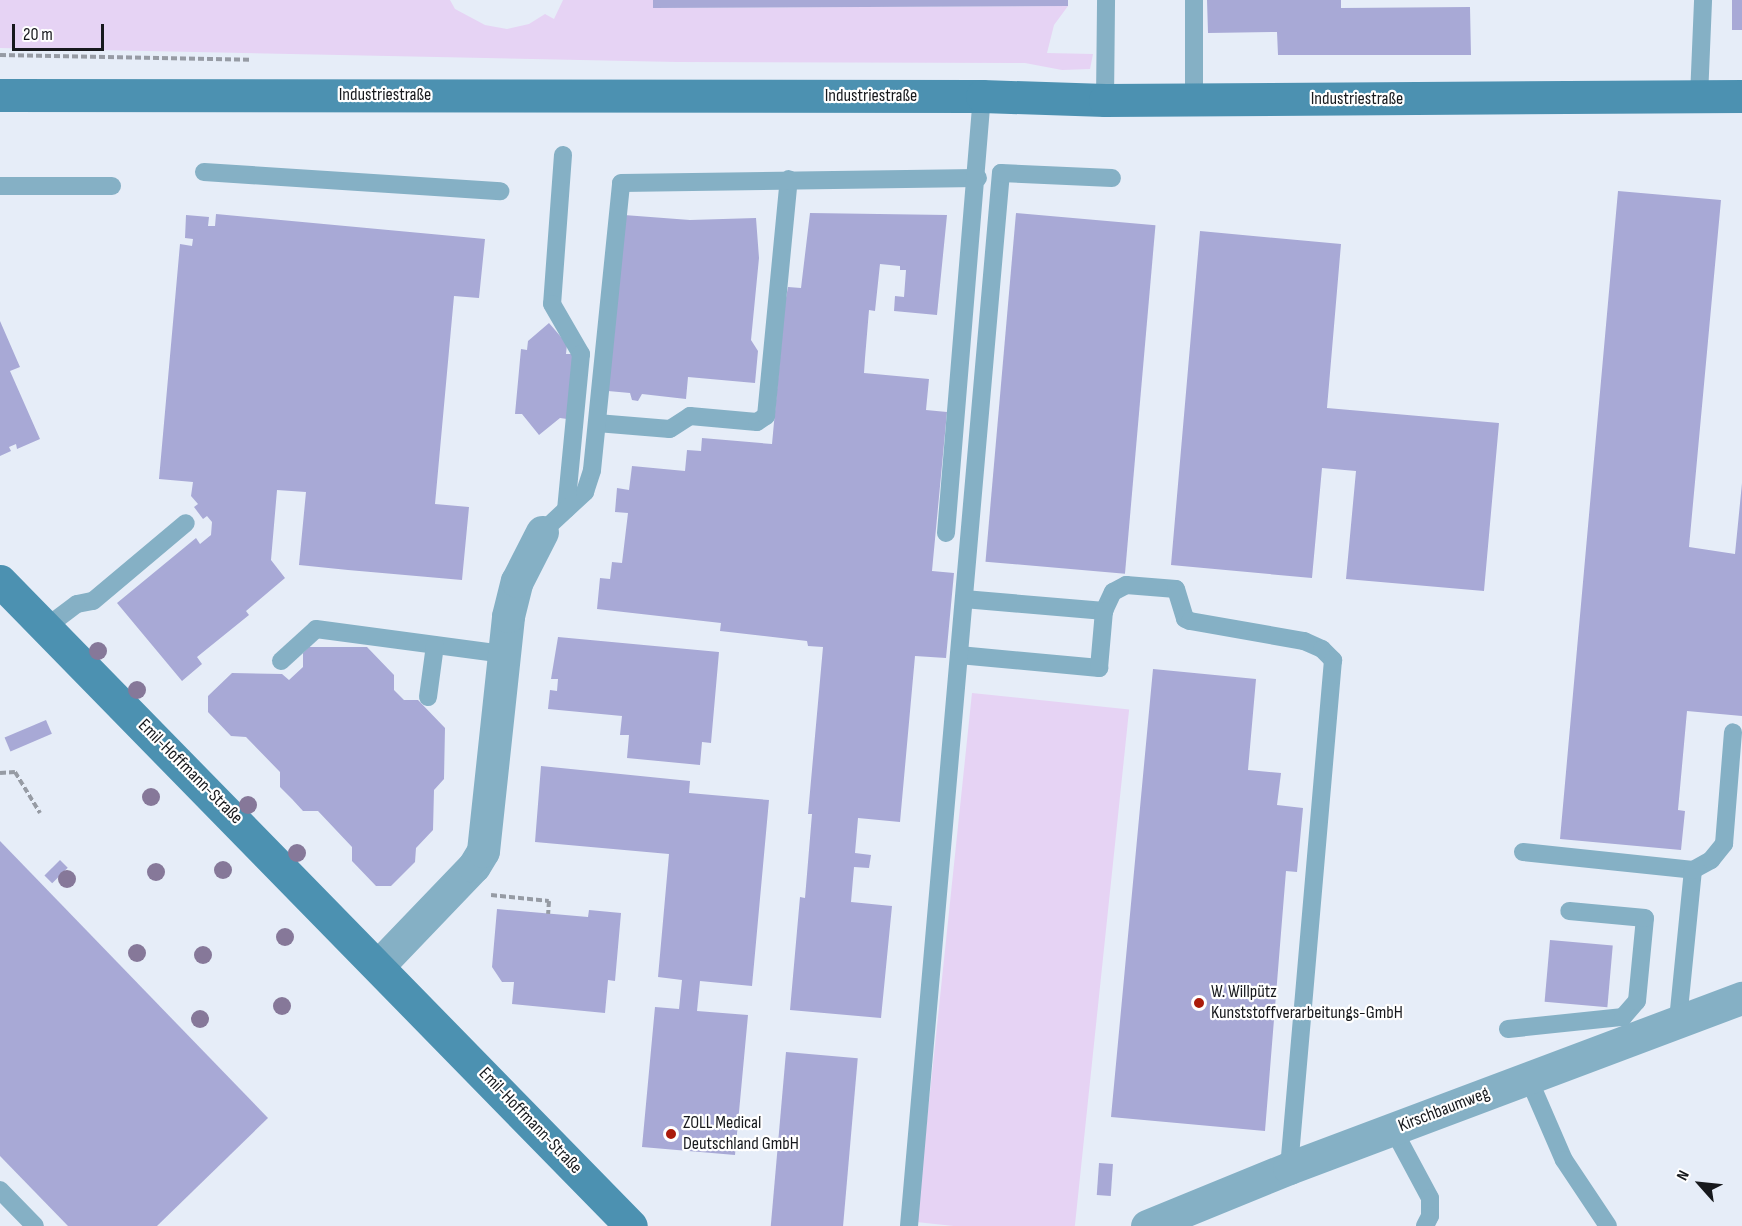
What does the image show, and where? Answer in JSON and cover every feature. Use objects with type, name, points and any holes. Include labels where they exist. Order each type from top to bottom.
[{"type":"main road","name":"Industriestraße","points":[[0,95],[982,96],[1105,100],[1742,96]]},
{"type":"main road","name":"Emil-Hoffmann-Straße","points":[[0,581],[379,965],[631,1226]]},
{"type":"street","points":[[379,965],[468,873],[485,845],[504,654],[517,581],[542,532]]},
{"type":"street","name":"Kirschbaumweg","points":[[1147,1226],[1289,1168],[1678,1020],[1742,998]]},
{"type":"lane","points":[[1105,100],[1106,0]]},
{"type":"lane","points":[[1194,0],[1194,100]]},
{"type":"lane","points":[[1699,97],[1703,0]]},
{"type":"lane","points":[[946,533],[978,178],[982,96]]},
{"type":"lane","points":[[563,155],[552,304],[581,354],[566,509]]},
{"type":"lane","points":[[204,172],[500,191]]},
{"type":"lane","points":[[909,1226],[1001,173],[1112,178]]},
{"type":"lane","points":[[542,532],[585,492],[592,470],[621,183],[978,178]]},
{"type":"lane","points":[[597,423],[670,429],[690,416],[757,422],[765,416],[789,179]]},
{"type":"lane","points":[[0,186],[112,186]]},
{"type":"lane","points":[[45,628],[77,604],[93,602],[186,523]]},
{"type":"lane","points":[[959,655],[1099,668],[1104,611],[1113,592],[1126,585],[1176,589],[1185,618],[1190,621],[1304,641],[1322,649],[1333,660],[1289,1168]]},
{"type":"lane","points":[[964,599],[1104,611]]},
{"type":"lane","points":[[281,661],[316,629],[504,654]]},
{"type":"lane","points":[[428,697],[435,645]]},
{"type":"lane","points":[[1523,852],[1693,870],[1711,860],[1724,844],[1733,732]]},
{"type":"lane","points":[[1678,1020],[1693,870]]},
{"type":"lane","points":[[1508,1029],[1623,1017],[1637,1001],[1645,918],[1569,911]]},
{"type":"lane","points":[[1528,1077],[1564,1160],[1608,1226]]},
{"type":"lane","points":[[1394,1129],[1430,1198],[1430,1216],[1425,1226]]},
{"type":"lane","points":[[0,1190],[35,1226]]},
{"type":"path","points":[[0,773],[15,772],[40,813]]},
{"type":"path","points":[[468,873],[491,895],[549,901],[548,914]]},
{"type":"shaded area","points":[[0,0],[450,0],[455,9],[485,25],[507,29],[529,24],[545,14],[554,19],[563,0],[653,0],[653,8],[1068,6],[1054,25],[1047,53],[1093,54],[1090,69],[1062,70],[1025,63],[677,62],[0,48]]},
{"type":"shaded area","points":[[972,693],[1129,710],[1075,1226],[954,1226],[916,1222]]},
{"type":"building","points":[[653,0],[1068,0],[1068,6],[653,8]]},
{"type":"building","points":[[1207,0],[1341,0],[1341,8],[1470,7],[1471,55],[1278,55],[1277,32],[1208,33]]},
{"type":"building","points":[[1732,0],[1742,0],[1742,30],[1732,30]]},
{"type":"building","points":[[1618,191],[1721,200],[1689,547],[1735,554],[1742,483],[1742,716],[1687,711],[1678,810],[1685,811],[1681,850],[1560,839]]},
{"type":"building","points":[[810,213],[947,215],[937,315],[894,311],[895,296],[904,297],[906,270],[900,270],[900,266],[880,264],[875,311],[869,310],[865,358],[864,373],[929,379],[926,410],[947,412],[932,571],[954,573],[946,658],[915,656],[900,822],[858,818],[855,853],[871,855],[869,868],[854,867],[851,902],[892,906],[881,1018],[790,1010],[800,897],[805,898],[812,814],[808,814],[823,647],[808,646],[807,641],[720,631],[721,623],[597,609],[600,578],[610,579],[612,562],[622,563],[628,513],[615,512],[617,488],[629,490],[632,466],[685,471],[687,450],[701,451],[702,438],[772,444],[785,303],[788,287],[801,288]]},
{"type":"building","points":[[1016,213],[1155,225],[1125,574],[985,562]]},
{"type":"building","points":[[216,214],[485,239],[479,298],[454,296],[435,504],[469,507],[462,580],[348,570],[299,565],[306,492],[277,490],[271,560],[285,578],[246,611],[249,615],[197,657],[202,664],[182,681],[117,603],[196,538],[200,544],[211,535],[212,522],[207,516],[203,519],[194,507],[198,504],[191,496],[193,482],[159,479],[180,244],[192,246],[193,239],[185,238],[186,215],[209,217],[208,226],[215,226]]},
{"type":"building","points":[[624,215],[690,220],[756,218],[759,258],[751,340],[758,351],[755,383],[688,377],[686,399],[642,394],[638,401],[632,400],[630,393],[608,391]]},
{"type":"building","points":[[1200,231],[1341,244],[1327,408],[1499,423],[1484,591],[1346,579],[1356,471],[1322,468],[1312,578],[1171,565]]},
{"type":"building","points":[[0,321],[20,367],[10,371],[40,439],[17,449],[16,444],[9,447],[11,451],[0,456]]},
{"type":"building","points":[[549,323],[567,344],[566,354],[573,354],[567,419],[560,418],[539,435],[522,414],[515,414],[521,349],[527,350],[528,341]]},
{"type":"building","points":[[558,637],[719,652],[711,743],[702,742],[700,765],[627,758],[629,735],[620,735],[622,716],[548,709],[550,690],[557,691],[558,679],[551,679]]},
{"type":"building","points":[[309,647],[367,647],[394,675],[394,690],[404,700],[418,700],[445,728],[444,779],[434,790],[433,830],[416,848],[415,862],[391,886],[376,886],[352,861],[352,847],[318,811],[303,811],[280,787],[280,772],[246,737],[231,736],[208,712],[208,696],[232,673],[282,674],[289,680],[303,667],[303,653]]},
{"type":"building","points":[[1153,669],[1256,679],[1248,770],[1281,773],[1277,805],[1303,808],[1297,872],[1286,871],[1265,1131],[1111,1117]]},
{"type":"building","points":[[46,720],[52,734],[10,751],[5,738]]},
{"type":"building","points":[[541,766],[690,781],[689,793],[769,800],[752,986],[700,981],[697,1011],[748,1015],[735,1155],[642,1147],[655,1007],[679,1009],[682,980],[658,977],[669,854],[535,842]]},
{"type":"building","points":[[0,841],[268,1118],[157,1226],[68,1226],[0,1156]]},
{"type":"building","points":[[60,860],[68,868],[52,883],[44,876]]},
{"type":"building","points":[[497,909],[588,917],[589,910],[621,913],[615,981],[608,980],[605,1013],[512,1004],[514,982],[502,982],[492,967]]},
{"type":"building","points":[[1550,940],[1613,945],[1607,1007],[1545,1002]]},
{"type":"building","points":[[786,1052],[858,1058],[843,1226],[771,1226]]},
{"type":"building","points":[[1099,1163],[1113,1164],[1111,1196],[1097,1195]]},
{"type":"place","name":"W. Willpütz Kunststoffverarbeitungs-GmbH","points":[[1199,1003]]},
{"type":"place","name":"ZOLL Medical Deutschland GmbH","points":[[671,1134]]}]
